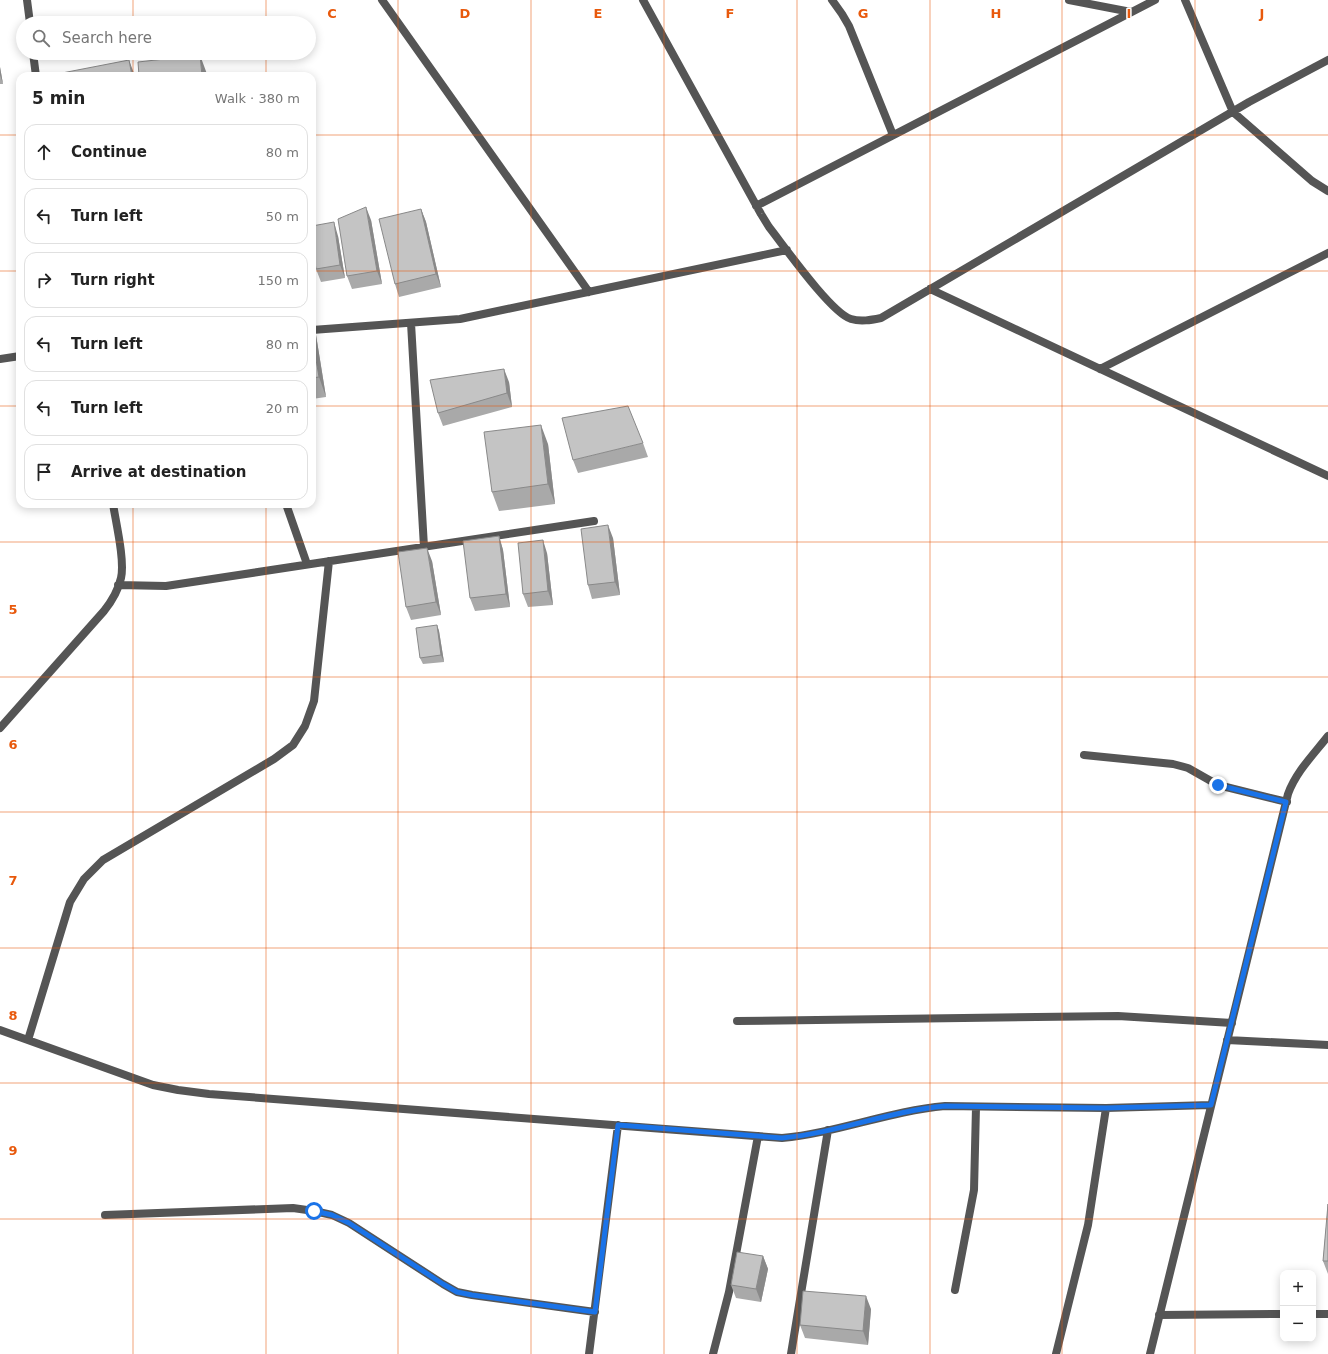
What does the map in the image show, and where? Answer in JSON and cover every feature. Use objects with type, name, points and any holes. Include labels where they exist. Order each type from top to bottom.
[{"type":"street","points":[[27,0],[29,16]]},
{"type":"street","points":[[382,0],[589,292]]},
{"type":"street","points":[[643,0],[769,227],[831,306],[849,319],[865,321],[881,318],[1249,102],[1328,60]]},
{"type":"street","points":[[832,0],[849,26],[893,135]]},
{"type":"street","points":[[1069,0],[1131,12]]},
{"type":"street","points":[[756,206],[1155,0]]},
{"type":"street","points":[[1186,0],[1233,112],[1312,181],[1328,191]]},
{"type":"street","points":[[34,60],[35,72]]},
{"type":"street","points":[[316,330],[460,319],[787,250]]},
{"type":"street","points":[[1100,369],[1328,253]]},
{"type":"street","points":[[930,289],[1328,476]]},
{"type":"street","points":[[411,322],[424,547]]},
{"type":"street","points":[[0,359],[16,357]]},
{"type":"street","points":[[0,728],[104,612],[114,598],[121,578],[121,560],[114,508]]},
{"type":"street","points":[[287,508],[307,564]]},
{"type":"street","points":[[118,586],[166,586],[594,521]]},
{"type":"street","points":[[28,1040],[70,902],[84,879],[103,860],[274,760],[293,745],[305,726],[314,701],[329,561]]},
{"type":"street","points":[[1150,1354],[1286,802],[1292,783],[1328,736]]},
{"type":"street","points":[[1084,755],[1173,764],[1188,768],[1218,785],[1286,802]]},
{"type":"street","points":[[737,1021],[1118,1016],[1232,1023]]},
{"type":"street","points":[[0,1030],[153,1085],[178,1090],[209,1094],[782,1138],[807,1136],[925,1108],[945,1106],[1106,1108],[1211,1105]]},
{"type":"street","points":[[1227,1040],[1328,1045]]},
{"type":"street","points":[[954,1290],[974,1190],[976,1106]]},
{"type":"street","points":[[1056,1354],[1088,1225],[1106,1108]]},
{"type":"street","points":[[589,1354],[618,1125]]},
{"type":"street","points":[[791,1354],[828,1130]]},
{"type":"street","points":[[713,1354],[729,1292],[758,1136]]},
{"type":"street","points":[[105,1215],[293,1208],[314,1211],[332,1215],[349,1223],[457,1292],[595,1312]]},
{"type":"street","points":[[1159,1315],[1280,1314]]},
{"type":"street","points":[[1316,1314],[1328,1314]]},
{"type":"building","points":[[129,60],[131,72],[67,72]]},
{"type":"building","points":[[156,60],[200,60],[202,72],[139,72],[138,62]]},
{"type":"building","points":[[366,207],[377,271],[347,276],[338,219]]},
{"type":"building","points":[[421,209],[436,274],[395,284],[379,219]]},
{"type":"building","points":[[334,222],[340,265],[316,269],[316,225]]},
{"type":"building","points":[[316,359],[319,377],[316,377]]},
{"type":"building","points":[[504,369],[507,393],[438,413],[430,380]]},
{"type":"building","points":[[628,406],[643,443],[573,460],[562,418]]},
{"type":"building","points":[[541,425],[548,484],[492,492],[484,432]]},
{"type":"building","points":[[608,525],[615,582],[588,585],[581,529]]},
{"type":"building","points":[[499,536],[506,594],[470,598],[463,541]]},
{"type":"building","points":[[543,540],[548,591],[523,594],[518,543]]},
{"type":"building","points":[[427,548],[436,602],[406,607],[398,552]]},
{"type":"building","points":[[437,625],[441,655],[420,658],[416,628]]},
{"type":"building","points":[[1328,1204],[1328,1261],[1323,1261]]},
{"type":"building","points":[[737,1252],[763,1256],[756,1289],[731,1285]]},
{"type":"building","points":[[803,1291],[866,1296],[863,1331],[800,1325]]},
{"type":"route","points":[[314,1211],[332,1215],[349,1223],[457,1292],[595,1312],[618,1125],[782,1138],[807,1136],[925,1108],[945,1106],[1106,1108],[1211,1105],[1286,802],[1218,785]]}]
